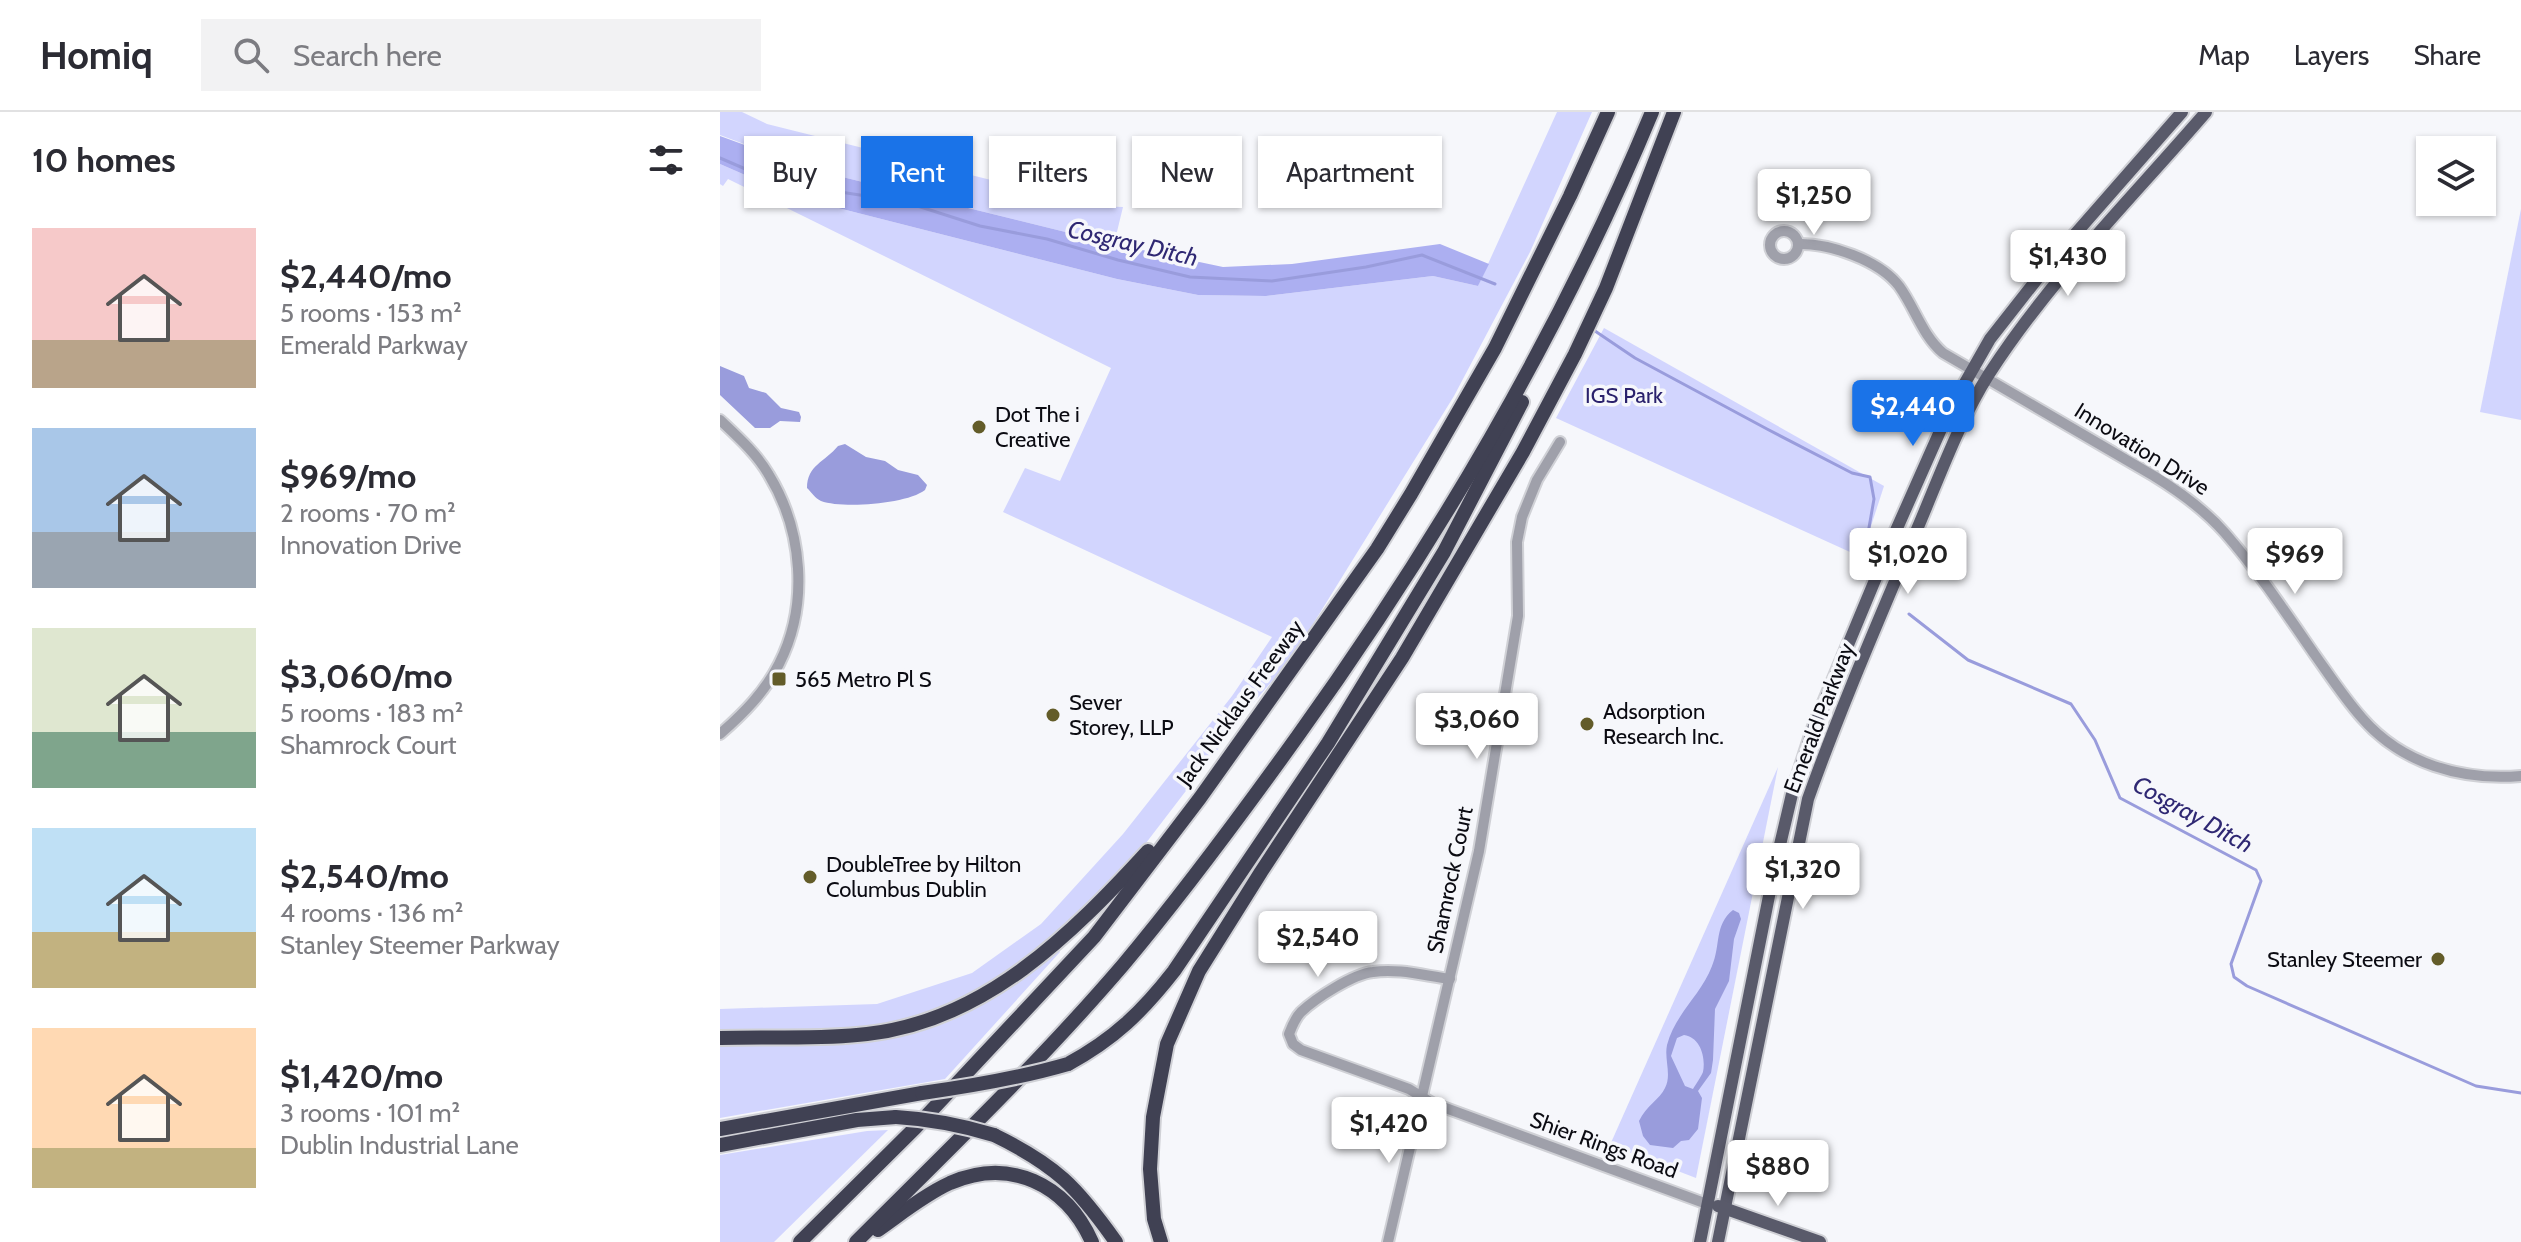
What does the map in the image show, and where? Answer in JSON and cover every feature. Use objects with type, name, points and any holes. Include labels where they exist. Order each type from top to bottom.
[{"type":"highway","name":"Jack Nicklaus Freeway","points":[[800,1242],[916,1127],[1094,937],[1213,780],[1377,549],[1411,494],[1495,348],[1608,112]]},
{"type":"highway","points":[[859,1242],[1013,1086],[1177,899],[1241,815],[1370,633],[1485,448],[1535,360],[1624,179],[1652,112]]},
{"type":"highway","points":[[1161,1242],[1154,1219],[1150,1169],[1153,1117],[1167,1044],[1199,971],[1402,658],[1523,452],[1606,288],[1674,112]]},
{"type":"highway","points":[[720,1129],[1031,1075],[1068,1064],[1124,1028],[1150,1002],[1174,971],[1328,743],[1444,552],[1533,379],[1572,288]]},
{"type":"highway","points":[[720,1038],[816,1038],[869,1034],[914,1026],[958,1009],[1004,984],[1052,947],[1122,880],[1213,780]]},
{"type":"highway","points":[[720,1145],[857,1120],[896,1117],[960,1125],[994,1135],[1025,1150],[1055,1170],[1080,1193],[1116,1242]]},
{"type":"highway","points":[[859,1242],[930,1194],[952,1183],[976,1175],[1000,1173],[1023,1177],[1044,1186],[1066,1202],[1084,1224],[1092,1242]]},
{"type":"main road","name":"Emerald Parkway","points":[[1700,1242],[1792,794],[1813,729],[1890,544],[1949,411],[1990,339],[2028,288],[2182,112]]},
{"type":"main road","name":"Emerald Parkway","points":[[1718,1242],[1808,799],[1831,735],[1902,565],[1987,378],[2063,275],[2206,112]]},
{"type":"main road","name":"Shier Rings Road","points":[[1707,1204],[1820,1242]]},
{"type":"street","name":"Innovation Drive","points":[[1798,244],[1828,246],[1869,262],[1890,276],[1900,288],[1931,342],[2154,476],[2208,515],[2273,594],[2363,720],[2386,741],[2413,758],[2440,769],[2468,776],[2521,776]]},
{"type":"street","points":[[720,420],[747,446],[778,491],[793,530],[798,563],[797,606],[793,628],[780,663],[753,703],[720,734]]},
{"type":"street","name":"Shamrock Court","points":[[1388,1242],[1479,851],[1518,616],[1517,542],[1522,517],[1537,480],[1560,442]]},
{"type":"street","name":"Shier Rings Road","points":[[1450,979],[1410,973],[1372,972],[1350,980],[1317,1000],[1299,1014],[1289,1034],[1293,1044],[1301,1050],[1409,1089],[1444,1108],[1707,1204]]},
{"type":"green space","points":[[720,112],[742,112],[767,124],[815,136],[744,136],[744,144],[720,135]]},
{"type":"green space","points":[[1557,112],[1592,112],[1530,252],[1454,396],[1292,658],[1254,702],[1146,843],[1058,933],[984,988],[947,1007],[893,1024],[843,1030],[720,1031],[720,1009],[877,1004],[972,973],[1041,924],[1123,834],[1232,696],[1272,637],[1003,512],[1025,468],[1060,481],[1111,368],[787,208],[838,208],[1117,279],[1198,295],[1266,296],[1433,276],[1478,286]]},
{"type":"green space","points":[[845,144],[861,148],[861,182],[845,178]]},
{"type":"green space","points":[[720,164],[744,175],[744,187],[728,179],[723,186],[720,184]]},
{"type":"green space","points":[[973,176],[989,180],[989,208],[1123,207],[1114,244],[968,208],[973,208]]},
{"type":"green space","points":[[2521,209],[2521,420],[2480,412]]},
{"type":"green space","name":"IGS Park","points":[[1604,328],[1884,486],[1861,557],[1556,418]]},
{"type":"green space","points":[[1778,767],[1696,1178],[1610,1145]]},
{"type":"green space","points":[[1058,949],[1060,952],[945,1079],[720,1118],[720,1046],[834,1044],[918,1032],[976,1008]]},
{"type":"green space","points":[[888,1130],[774,1242],[720,1242],[720,1155]]},
{"type":"shaded area","points":[[720,136],[744,145],[744,175],[720,164]]},
{"type":"shaded area","points":[[845,178],[861,182],[861,208],[968,208],[1223,267],[1292,264],[1440,244],[1489,264],[1478,286],[1433,276],[1266,296],[1198,295],[1117,279],[838,208],[845,208]]},
{"type":"shaded area","points":[[720,366],[744,376],[749,388],[766,393],[781,408],[799,412],[800,422],[780,421],[770,428],[755,428],[720,395]]},
{"type":"shaded area","points":[[845,444],[866,457],[885,461],[898,470],[918,475],[927,485],[925,490],[904,499],[874,504],[844,505],[819,500],[807,488],[810,474],[838,446]]},
{"type":"shaded area","points":[[1733,910],[1739,913],[1741,919],[1734,939],[1729,981],[1715,1009],[1711,1073],[1698,1091],[1702,1098],[1698,1129],[1689,1140],[1681,1141],[1673,1148],[1650,1145],[1643,1136],[1639,1121],[1665,1088],[1668,1078],[1667,1045],[1682,1014],[1707,976],[1715,958],[1720,929]],"holes":[[[1684,1035],[1698,1044],[1704,1060],[1703,1072],[1693,1089],[1685,1086],[1671,1056],[1677,1038]]]},
{"type":"waterway","name":"Cosgray Ditch","points":[[720,158],[757,174],[808,187],[905,202],[980,226],[1047,239],[1190,277],[1272,281],[1422,255],[1495,284]]},
{"type":"waterway","name":"Cosgray Ditch","points":[[1595,331],[1635,358],[1767,429],[1852,473],[1870,477],[1874,499],[1867,539]]},
{"type":"waterway","name":"Cosgray Ditch","points":[[1909,614],[1968,660],[2071,704],[2095,740],[2120,798],[2256,870],[2261,881],[2231,964],[2234,977],[2247,986],[2476,1086],[2521,1093]]},
{"type":"place","name":"Dot The i Creative","points":[[979,427]]},
{"type":"place","name":"565 Metro Pl S","points":[[779,679]]},
{"type":"place","name":"Sever Storey, LLP","points":[[1053,715]]},
{"type":"place","name":"Adsorption Research Inc.","points":[[1587,724]]},
{"type":"place","name":"DoubleTree by Hilton Columbus Dublin","points":[[810,877]]},
{"type":"place","name":"Stanley Steemer","points":[[2438,959]]}]
